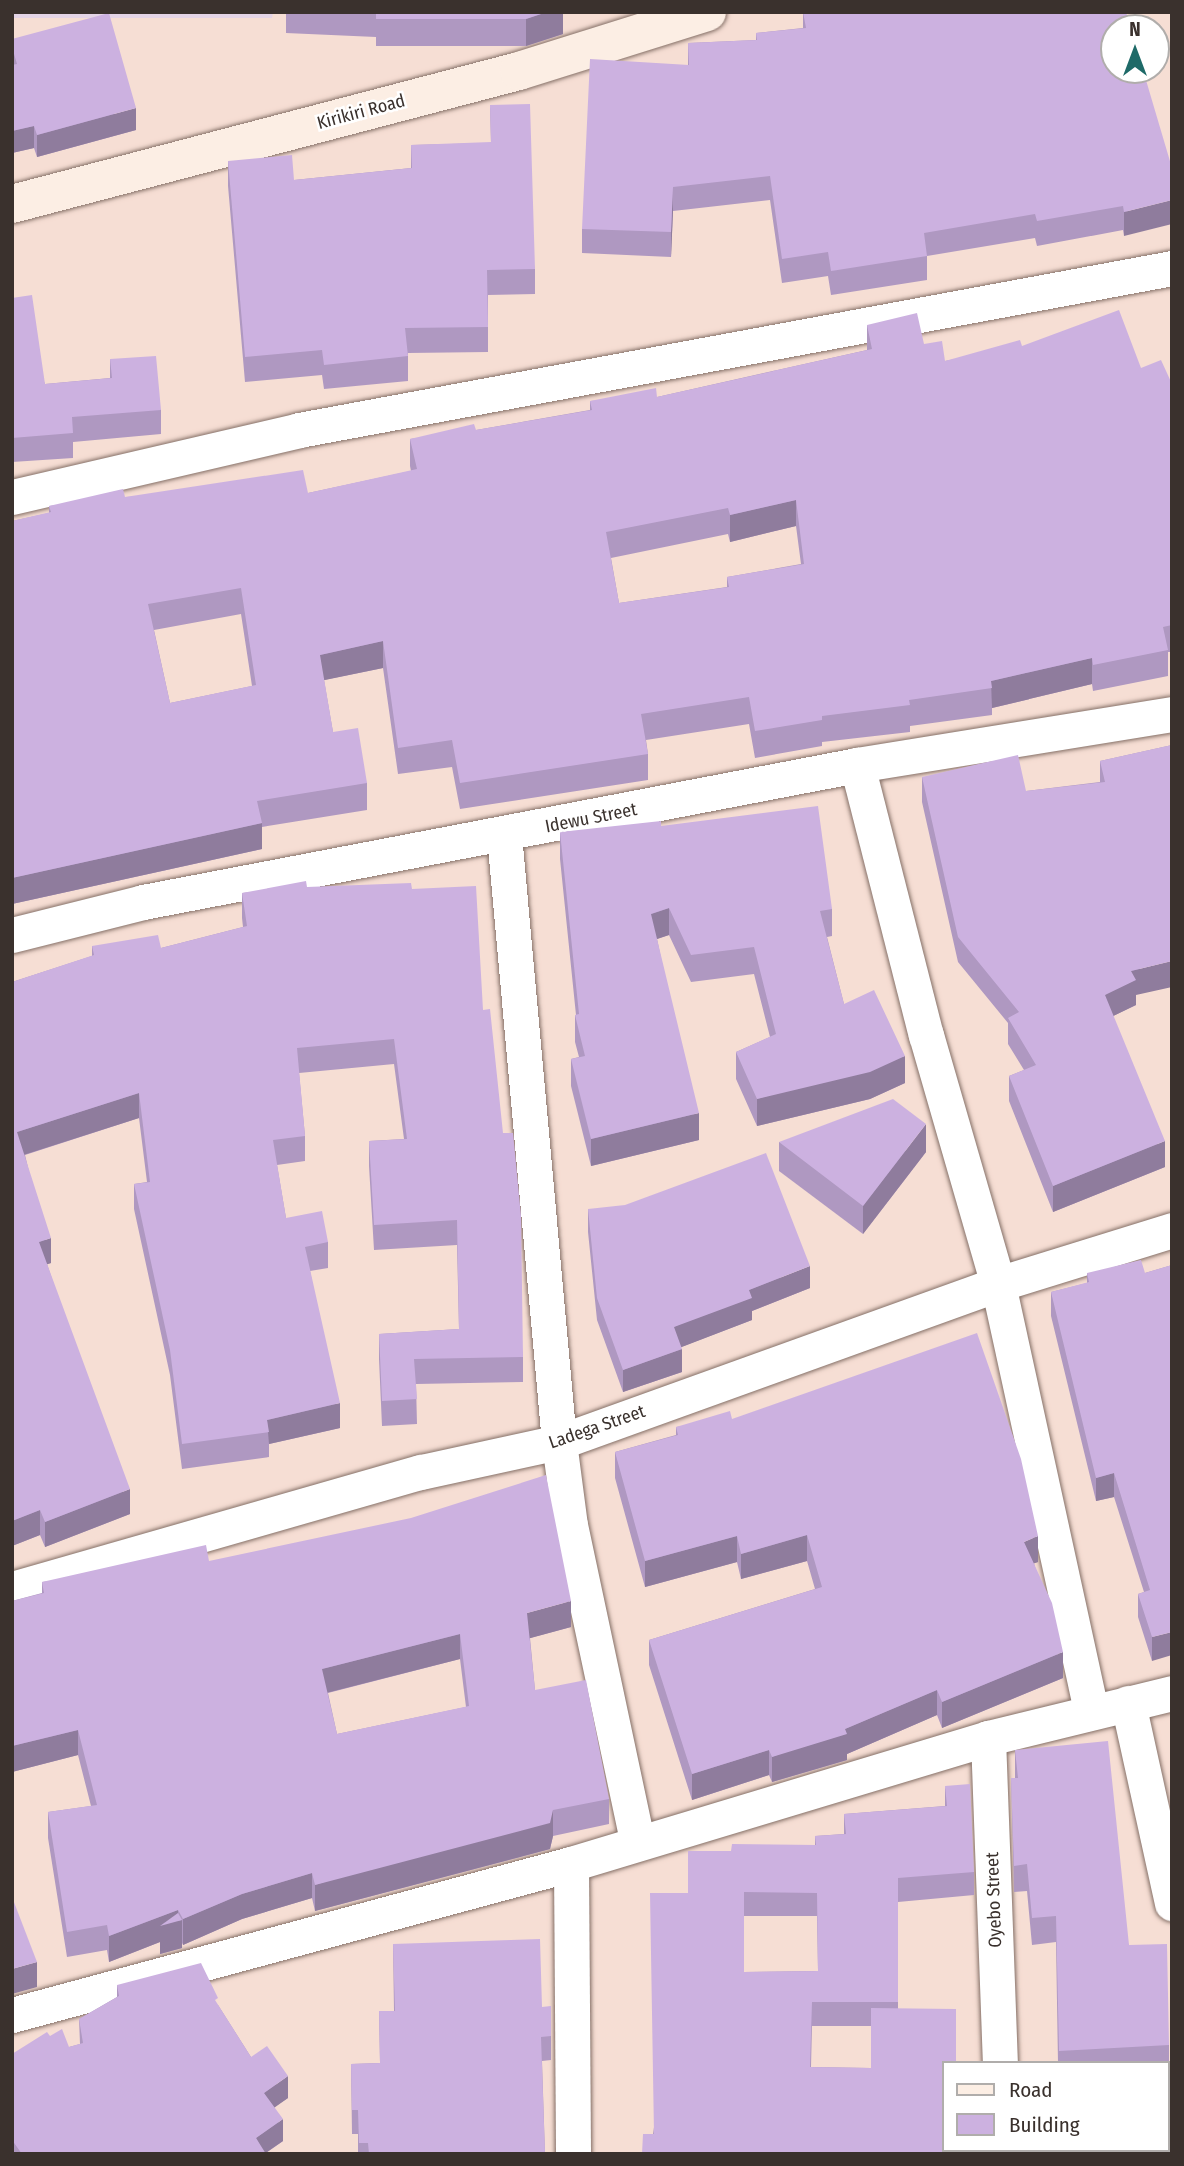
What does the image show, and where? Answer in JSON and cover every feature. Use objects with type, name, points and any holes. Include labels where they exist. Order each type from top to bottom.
[{"type":"main road","name":"Kirikiri Road","points":[[12,204],[519,71],[707,12]]},
{"type":"street","points":[[12,497],[299,430],[1172,268]]},
{"type":"street","name":"Idewu Street","points":[[12,935],[143,902],[504,835],[858,765],[1172,714]]},
{"type":"street","points":[[858,765],[926,1035],[998,1284],[1091,1711]]},
{"type":"street","points":[[504,835],[559,1442],[570,1525],[637,1841]]},
{"type":"street","name":"Ladega Street","points":[[12,1589],[421,1472],[559,1442],[998,1284],[1172,1230]]},
{"type":"street","points":[[12,2015],[571,1864],[637,1841],[988,1738],[1172,1693]]},
{"type":"street","points":[[1128,1703],[1172,1903]]},
{"type":"street","name":"Oyebo Street","points":[[988,1738],[1000,2061]]},
{"type":"street","points":[[571,1864],[573,2154]]},
{"type":"shaded area","points":[[12,12],[273,12],[272,18],[12,18]]},
{"type":"building","points":[[376,12],[547,12],[526,19],[376,19]]},
{"type":"building","points":[[803,12],[1126,12],[1100,14],[1100,84],[1147,84],[1172,168],[1172,200],[1124,212],[1123,206],[1037,221],[1035,214],[924,233],[927,256],[831,271],[828,252],[782,259],[770,176],[673,187],[671,232],[582,229],[590,59],[689,65],[688,43],[757,40],[756,33],[806,28]]},
{"type":"building","points":[[109,13],[136,108],[37,135],[34,126],[12,131],[12,65],[17,64],[12,39]]},
{"type":"building","points":[[530,104],[535,269],[487,270],[488,327],[405,328],[408,356],[324,365],[322,350],[245,357],[228,161],[292,155],[294,180],[412,168],[411,145],[491,142],[490,105]]},
{"type":"building","points":[[32,295],[45,384],[112,378],[110,359],[156,356],[161,410],[72,417],[73,433],[12,438],[12,298]]},
{"type":"building","points":[[1119,310],[1141,368],[1161,360],[1172,384],[1172,625],[1163,627],[1168,650],[1093,665],[1092,658],[991,681],[992,688],[909,700],[910,705],[822,716],[822,720],[755,731],[749,697],[641,714],[648,754],[460,783],[452,740],[398,748],[383,641],[320,655],[333,732],[358,728],[367,783],[257,801],[262,823],[12,878],[12,521],[51,512],[49,506],[123,489],[125,497],[303,470],[308,493],[417,469],[410,439],[474,424],[476,430],[592,410],[590,401],[656,388],[657,397],[872,349],[867,325],[917,313],[924,344],[942,341],[945,361],[1020,340],[1022,346]],"holes":[[[796,500],[804,564],[727,577],[729,587],[619,603],[606,532],[728,508],[730,515]],[[241,588],[256,685],[170,703],[148,604]]]},
{"type":"building","points":[[1172,745],[1172,961],[1131,971],[1136,980],[1105,995],[1165,1141],[1053,1186],[1009,1076],[1036,1065],[1008,1018],[1019,1012],[958,937],[922,777],[1018,755],[1026,791],[1105,782],[1100,761]]},
{"type":"building","points":[[818,806],[832,909],[820,911],[844,1004],[874,990],[905,1056],[870,1072],[757,1099],[736,1052],[776,1034],[754,947],[691,955],[669,908],[651,914],[699,1113],[591,1139],[571,1059],[585,1056],[575,1015],[579,1014],[560,832],[661,821],[661,826]]},
{"type":"building","points":[[306,881],[307,887],[411,883],[412,889],[476,886],[483,1010],[490,1009],[503,1133],[513,1133],[521,1216],[523,1357],[414,1359],[417,1399],[382,1401],[379,1334],[459,1329],[457,1220],[374,1225],[369,1141],[407,1139],[394,1039],[297,1048],[305,1136],[273,1140],[286,1218],[322,1211],[328,1242],[305,1247],[340,1403],[267,1420],[269,1432],[182,1444],[170,1350],[134,1184],[150,1182],[139,1093],[17,1132],[51,1238],[39,1242],[130,1489],[45,1522],[40,1510],[12,1521],[12,982],[94,955],[92,946],[158,935],[161,948],[247,926],[242,893]]},
{"type":"building","points":[[893,1099],[926,1124],[863,1206],[779,1142]]},
{"type":"building","points":[[766,1153],[810,1266],[749,1290],[752,1298],[674,1327],[682,1349],[623,1370],[597,1298],[588,1209],[625,1205]]},
{"type":"building","points":[[1141,1260],[1145,1273],[1172,1265],[1172,1632],[1152,1637],[1138,1594],[1150,1590],[1114,1473],[1096,1478],[1051,1292],[1089,1282],[1087,1273]]},
{"type":"building","points":[[977,1333],[1021,1459],[1038,1536],[1024,1542],[1052,1603],[1063,1652],[942,1702],[937,1690],[845,1729],[847,1734],[772,1757],[769,1750],[692,1774],[649,1640],[822,1587],[807,1535],[741,1554],[737,1536],[645,1561],[615,1452],[678,1435],[676,1427],[730,1411],[732,1419]]},
{"type":"building","points":[[546,1475],[571,1601],[527,1613],[535,1690],[586,1680],[609,1799],[553,1810],[550,1823],[315,1885],[312,1873],[242,1894],[183,1919],[178,1910],[109,1936],[107,1925],[67,1932],[48,1812],[97,1805],[78,1730],[12,1746],[12,1601],[44,1593],[42,1582],[206,1545],[209,1561],[411,1518]],"holes":[[[460,1634],[469,1706],[337,1734],[322,1669]]]},
{"type":"building","points":[[1108,1741],[1129,1945],[1167,1944],[1169,2045],[1059,2051],[1056,1916],[1032,1918],[1027,1864],[1014,1866],[1011,1778],[1018,1778],[1015,1750]]},
{"type":"building","points":[[970,1784],[974,1872],[898,1878],[898,2002],[812,2002],[810,2067],[871,2068],[871,2008],[956,2009],[956,2061],[942,2061],[942,2152],[956,2154],[642,2154],[643,2134],[654,2134],[650,1893],[688,1893],[688,1851],[731,1851],[732,1844],[816,1845],[815,1836],[846,1834],[844,1814],[947,1806],[945,1786]],"holes":[[[744,1892],[817,1893],[818,1971],[744,1972]]]},
{"type":"building","points":[[12,1897],[37,1962],[12,1969]]},
{"type":"building","points":[[178,1913],[182,1920],[160,1926]]},
{"type":"building","points":[[540,1939],[542,2007],[551,2006],[551,2036],[541,2037],[545,2154],[369,2154],[368,2143],[359,2143],[358,2110],[352,2110],[351,2064],[380,2063],[379,2011],[395,2011],[393,1944]]},
{"type":"building","points":[[201,1963],[218,1998],[215,2000],[251,2057],[267,2046],[288,2076],[264,2093],[283,2119],[256,2138],[266,2154],[22,2154],[12,2140],[12,2054],[47,2032],[50,2036],[62,2029],[69,2047],[83,2043],[79,2019],[119,1996],[117,1985]]}]
